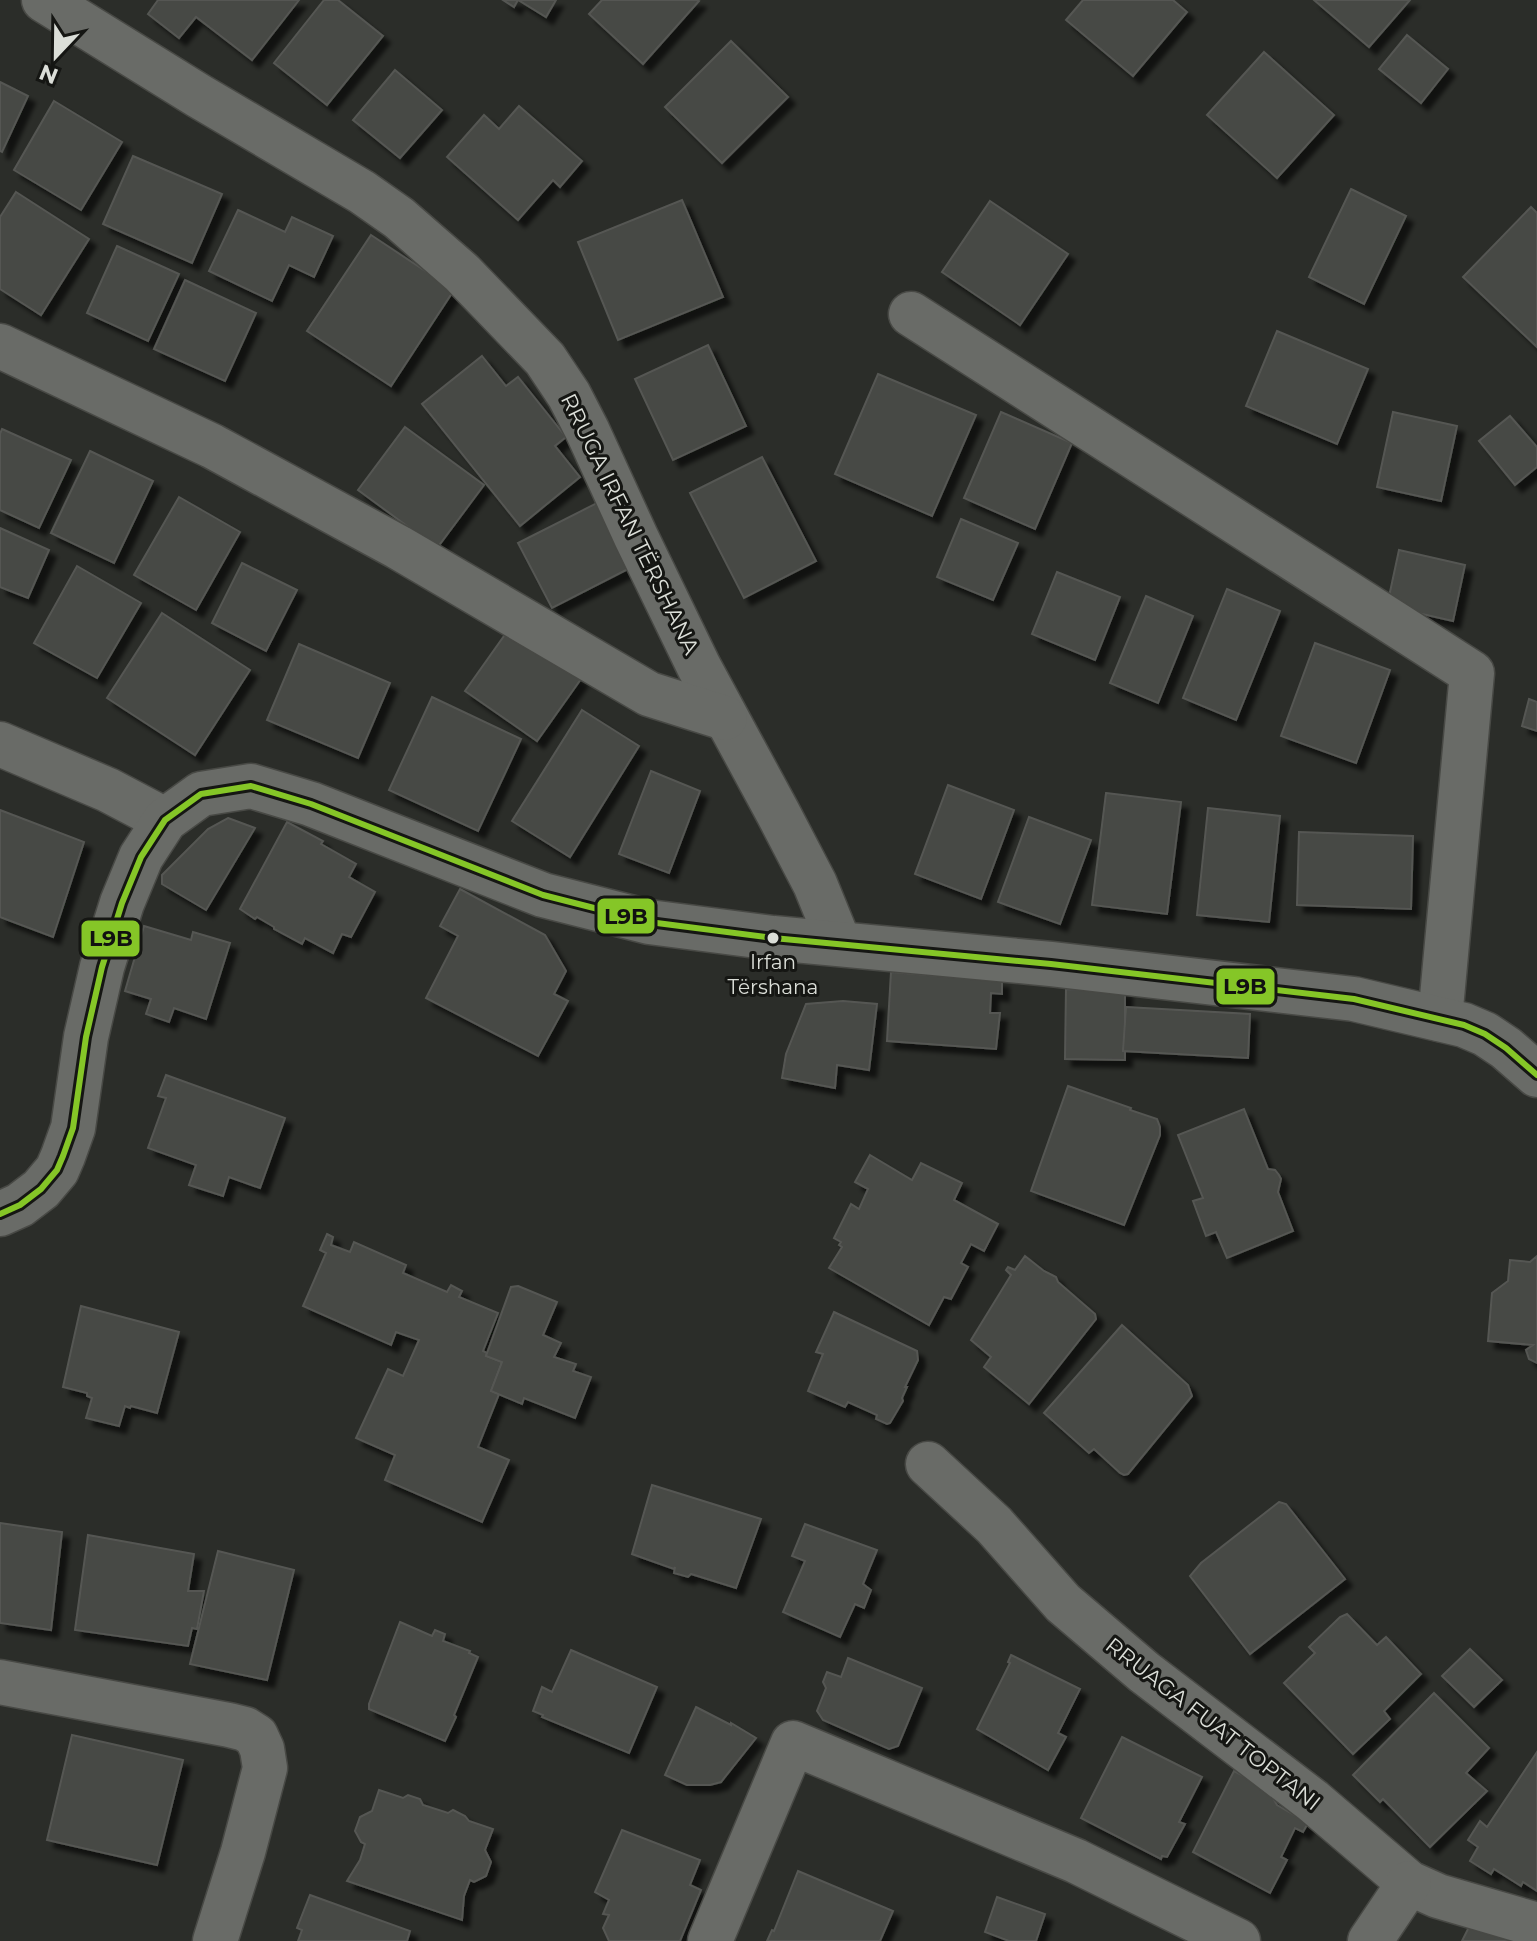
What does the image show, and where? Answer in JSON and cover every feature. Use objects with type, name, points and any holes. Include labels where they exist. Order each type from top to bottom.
[{"type":"street","name":"RRUGA IRFAN TËRSHANA","points":[[44,0],[362,192],[399,218],[462,273],[545,359],[569,395],[725,718],[815,884],[839,943]]},
{"type":"street","points":[[911,314],[1472,673],[1440,1019]]},
{"type":"street","points":[[0,346],[252,467],[398,547],[649,694],[725,718]]},
{"type":"street","points":[[0,744],[108,790],[165,820]]},
{"type":"street","points":[[0,1214],[32,1197],[57,1170],[73,1128],[86,1037],[102,967],[141,857],[165,820],[201,794],[251,786],[311,804],[543,895],[649,922],[773,938],[1051,964],[1354,999],[1464,1025],[1506,1048],[1537,1075]]},
{"type":"street","name":"RRUAGA FUAT TOPTANI","points":[[928,1464],[994,1525],[1063,1603],[1144,1672],[1313,1801],[1409,1883],[1438,1896],[1537,1925]]},
{"type":"street","points":[[0,1682],[229,1725],[256,1736],[265,1768],[215,1941]]},
{"type":"street","points":[[710,1941],[793,1743],[1076,1861],[1238,1941]]},
{"type":"street","points":[[1370,1941],[1409,1883]]},
{"type":"building","points":[[158,0],[299,0],[252,60],[196,17],[179,38],[148,14]]},
{"type":"building","points":[[324,0],[338,0],[383,36],[327,105],[274,63]]},
{"type":"building","points":[[503,0],[518,0],[514,7]]},
{"type":"building","points":[[518,0],[556,0],[546,17]]},
{"type":"building","points":[[602,0],[699,1],[643,64],[589,14]]},
{"type":"building","points":[[1083,0],[1173,0],[1187,12],[1133,76],[1066,20]]},
{"type":"building","points":[[1314,0],[1410,0],[1369,47]]},
{"type":"building","points":[[1407,35],[1448,69],[1421,103],[1379,69]]},
{"type":"building","points":[[731,41],[788,97],[722,163],[665,107]]},
{"type":"building","points":[[1264,52],[1334,115],[1277,178],[1207,115]]},
{"type":"building","points":[[395,70],[442,110],[400,158],[353,120]]},
{"type":"building","points":[[0,82],[28,96],[2,152],[0,151]]},
{"type":"building","points":[[54,101],[122,142],[81,210],[14,170]]},
{"type":"building","points":[[519,106],[582,161],[560,187],[553,180],[518,220],[447,157],[484,115],[499,129]]},
{"type":"building","points":[[133,156],[222,194],[192,263],[103,224]]},
{"type":"building","points":[[1351,189],[1406,216],[1364,304],[1309,277]]},
{"type":"building","points":[[16,192],[89,239],[41,315],[0,289],[0,217]]},
{"type":"building","points":[[682,200],[723,297],[618,340],[578,242]]},
{"type":"building","points":[[990,201],[1068,254],[1020,325],[942,272]]},
{"type":"building","points":[[1531,207],[1537,213],[1537,347],[1463,277]]},
{"type":"building","points":[[238,210],[285,232],[292,217],[333,236],[314,277],[289,265],[272,301],[209,271]]},
{"type":"building","points":[[371,235],[454,290],[391,386],[307,331]]},
{"type":"building","points":[[117,246],[179,274],[148,341],[87,313]]},
{"type":"building","points":[[185,280],[256,313],[225,381],[154,349]]},
{"type":"building","points":[[1277,331],[1368,369],[1337,444],[1246,406]]},
{"type":"building","points":[[708,345],[746,426],[673,460],[635,379]]},
{"type":"building","points":[[482,356],[506,386],[518,377],[566,437],[555,446],[580,477],[520,526],[422,404]]},
{"type":"building","points":[[878,374],[976,415],[932,516],[835,474]]},
{"type":"building","points":[[1001,412],[1072,443],[1035,529],[964,498]]},
{"type":"building","points":[[1393,412],[1457,426],[1441,501],[1377,487]]},
{"type":"building","points":[[1510,416],[1537,447],[1537,467],[1515,485],[1479,441]]},
{"type":"building","points":[[405,427],[484,485],[437,548],[358,490]]},
{"type":"building","points":[[2,429],[71,460],[39,528],[0,510]]},
{"type":"building","points":[[90,451],[153,481],[114,563],[51,533]]},
{"type":"building","points":[[762,457],[816,561],[744,598],[690,493]]},
{"type":"building","points":[[179,497],[240,532],[196,610],[134,575]]},
{"type":"building","points":[[597,503],[630,568],[552,608],[518,543]]},
{"type":"building","points":[[961,519],[1018,543],[993,600],[937,577]]},
{"type":"building","points":[[0,528],[49,550],[28,598],[0,587]]},
{"type":"building","points":[[1399,550],[1465,565],[1453,621],[1387,606]]},
{"type":"building","points":[[242,563],[297,590],[266,651],[212,623]]},
{"type":"building","points":[[77,566],[141,603],[97,678],[34,643]]},
{"type":"building","points":[[1057,572],[1120,597],[1095,660],[1032,634]]},
{"type":"building","points":[[1227,589],[1280,611],[1236,720],[1183,698]]},
{"type":"building","points":[[1146,596],[1193,616],[1158,703],[1110,683]]},
{"type":"building","points":[[162,613],[250,670],[195,755],[107,698]]},
{"type":"building","points":[[509,629],[581,679],[537,741],[465,691]]},
{"type":"building","points":[[1315,643],[1390,670],[1356,763],[1281,736]]},
{"type":"building","points":[[299,644],[390,683],[358,758],[267,720]]},
{"type":"building","points":[[432,697],[521,739],[478,831],[389,790]]},
{"type":"building","points":[[1529,699],[1537,702],[1537,731],[1522,726]]},
{"type":"building","points":[[582,710],[639,746],[570,857],[512,821]]},
{"type":"building","points":[[651,771],[700,791],[669,873],[619,854]]},
{"type":"building","points":[[948,785],[1014,810],[981,899],[915,874]]},
{"type":"building","points":[[1106,793],[1181,802],[1167,914],[1092,905]]},
{"type":"building","points":[[1208,808],[1280,816],[1269,922],[1197,915]]},
{"type":"building","points":[[0,810],[84,842],[53,937],[0,917]]},
{"type":"building","points":[[1029,817],[1091,840],[1060,924],[998,902]]},
{"type":"building","points":[[228,818],[255,828],[206,910],[162,884],[162,875],[208,829]]},
{"type":"building","points":[[287,822],[323,841],[321,844],[356,864],[349,877],[375,892],[351,937],[342,934],[333,953],[305,938],[302,944],[240,909]]},
{"type":"building","points":[[1299,832],[1413,836],[1411,909],[1297,905]]},
{"type":"building","points":[[460,889],[545,935],[566,971],[554,994],[568,1001],[538,1056],[426,998],[458,936],[440,926]]},
{"type":"building","points":[[144,926],[191,940],[193,932],[230,943],[206,1019],[174,1008],[169,1022],[146,1014],[151,999],[125,991]]},
{"type":"building","points":[[891,972],[1002,981],[1002,994],[991,993],[990,1013],[1000,1013],[996,1049],[887,1041]]},
{"type":"building","points":[[1066,989],[1125,990],[1125,1060],[1065,1059]]},
{"type":"building","points":[[843,1001],[877,1004],[869,1070],[837,1065],[835,1088],[782,1078],[786,1054],[806,1004]]},
{"type":"building","points":[[1126,1007],[1250,1014],[1248,1058],[1123,1051]]},
{"type":"building","points":[[166,1075],[285,1118],[260,1188],[229,1177],[223,1196],[189,1185],[196,1165],[148,1148],[166,1098],[158,1096]]},
{"type":"building","points":[[1068,1086],[1157,1119],[1160,1135],[1124,1225],[1031,1191]]},
{"type":"building","points":[[1244,1109],[1268,1169],[1275,1170],[1281,1179],[1278,1192],[1293,1231],[1227,1258],[1216,1232],[1206,1236],[1193,1201],[1203,1198],[1178,1135]]},
{"type":"building","points":[[870,1155],[912,1180],[921,1163],[962,1183],[954,1200],[998,1224],[984,1251],[971,1244],[961,1263],[968,1267],[951,1299],[944,1297],[929,1325],[829,1268],[842,1247],[839,1245],[841,1242],[834,1238],[851,1204],[859,1209],[868,1189],[855,1182]]},
{"type":"building","points":[[327,1234],[333,1237],[331,1245],[350,1252],[354,1242],[406,1265],[403,1273],[447,1292],[451,1285],[462,1291],[459,1297],[498,1313],[483,1351],[487,1353],[486,1356],[502,1362],[491,1391],[499,1394],[478,1447],[509,1460],[482,1522],[385,1480],[395,1455],[356,1438],[388,1369],[403,1376],[419,1340],[396,1332],[391,1345],[303,1306],[326,1253],[320,1250]]},
{"type":"building","points":[[1025,1256],[1056,1277],[1095,1314],[1096,1319],[1029,1404],[984,1367],[991,1357],[971,1340],[1011,1275],[1006,1270],[1008,1267],[1015,1270]]},
{"type":"building","points":[[1537,1256],[1537,1363],[1529,1359],[1526,1350],[1533,1345],[1488,1341],[1492,1293],[1508,1281],[1510,1260],[1530,1262]]},
{"type":"building","points":[[518,1286],[557,1302],[543,1335],[561,1343],[554,1357],[576,1364],[573,1371],[591,1377],[575,1418],[524,1398],[522,1404],[491,1391],[502,1362],[486,1356],[511,1287]]},
{"type":"building","points":[[81,1306],[179,1332],[157,1413],[125,1406],[119,1426],[86,1418],[92,1398],[87,1393],[63,1387]]},
{"type":"building","points":[[834,1312],[917,1351],[918,1360],[905,1387],[903,1401],[890,1423],[876,1419],[877,1415],[848,1402],[845,1407],[808,1391],[823,1354],[816,1352]]},
{"type":"building","points":[[1122,1325],[1188,1385],[1192,1396],[1124,1475],[1094,1449],[1089,1453],[1044,1413]]},
{"type":"building","points":[[652,1485],[761,1519],[736,1588],[691,1574],[688,1577],[674,1573],[675,1567],[632,1554]]},
{"type":"building","points":[[1279,1502],[1286,1504],[1345,1579],[1250,1654],[1190,1576],[1201,1563]]},
{"type":"building","points":[[0,1523],[62,1532],[51,1630],[0,1623]]},
{"type":"building","points":[[805,1524],[877,1550],[863,1584],[871,1590],[864,1608],[855,1604],[840,1637],[783,1612],[805,1561],[792,1556]]},
{"type":"building","points":[[88,1535],[194,1554],[188,1591],[204,1591],[197,1629],[192,1628],[188,1646],[75,1630]]},
{"type":"building","points":[[218,1551],[294,1570],[267,1680],[190,1664]]},
{"type":"building","points":[[1347,1614],[1377,1645],[1386,1637],[1421,1674],[1384,1711],[1390,1719],[1353,1754],[1284,1683],[1315,1653],[1309,1647]]},
{"type":"building","points":[[400,1622],[432,1636],[435,1630],[445,1634],[443,1641],[478,1657],[445,1741],[369,1709]]},
{"type":"building","points":[[1470,1649],[1502,1680],[1474,1707],[1442,1676]]},
{"type":"building","points":[[571,1650],[657,1687],[629,1753],[533,1711],[542,1687],[552,1692]]},
{"type":"building","points":[[1011,1655],[1080,1689],[1058,1733],[1066,1737],[1048,1770],[977,1729],[1010,1663]]},
{"type":"building","points":[[848,1658],[922,1688],[898,1746],[889,1749],[823,1720],[817,1711],[826,1688],[823,1682],[827,1672],[841,1677]]},
{"type":"building","points":[[1434,1693],[1489,1748],[1466,1773],[1487,1791],[1430,1847],[1383,1799],[1380,1802],[1353,1775]]},
{"type":"building","points":[[696,1707],[756,1738],[721,1782],[710,1785],[687,1785],[665,1775]]},
{"type":"building","points":[[72,1735],[183,1760],[157,1865],[47,1840]]},
{"type":"building","points":[[1122,1737],[1202,1777],[1179,1822],[1185,1824],[1167,1857],[1162,1856],[1161,1859],[1081,1818]]},
{"type":"building","points":[[1537,1752],[1537,1891],[1523,1882],[1521,1886],[1494,1869],[1491,1874],[1470,1861],[1478,1847],[1468,1840],[1480,1821],[1487,1827]]},
{"type":"building","points":[[1234,1771],[1261,1785],[1269,1791],[1277,1805],[1308,1823],[1303,1832],[1295,1828],[1281,1857],[1287,1860],[1270,1893],[1193,1852]]},
{"type":"building","points":[[379,1790],[403,1798],[408,1795],[420,1799],[423,1805],[448,1813],[453,1810],[469,1821],[493,1829],[485,1850],[491,1862],[486,1876],[474,1882],[470,1880],[464,1896],[462,1920],[347,1881],[360,1860],[365,1844],[355,1831],[360,1817],[372,1811]]},
{"type":"building","points":[[622,1830],[700,1860],[690,1885],[701,1890],[680,1941],[609,1941],[603,1928],[609,1915],[603,1914],[609,1900],[595,1892]]},
{"type":"building","points":[[798,1871],[893,1911],[880,1941],[767,1941]]},
{"type":"building","points":[[310,1895],[410,1931],[407,1941],[298,1941],[302,1930],[297,1928]]},
{"type":"building","points":[[997,1897],[1045,1914],[1036,1941],[1009,1941],[985,1932]]},
{"type":"building","points":[[1471,1923],[1523,1941],[1462,1941]]},
{"type":"transit line","name":"L9B","points":[[0,1214],[20,1205],[41,1189],[57,1170],[63,1156],[73,1128],[86,1037],[102,967],[122,903],[141,857],[165,820],[201,794],[251,786],[311,804],[543,895],[649,922],[773,938],[1051,964],[1354,999],[1464,1025],[1506,1048],[1537,1075]]},
{"type":"place","name":"Irfan Tërshana","points":[[773,938]]}]
